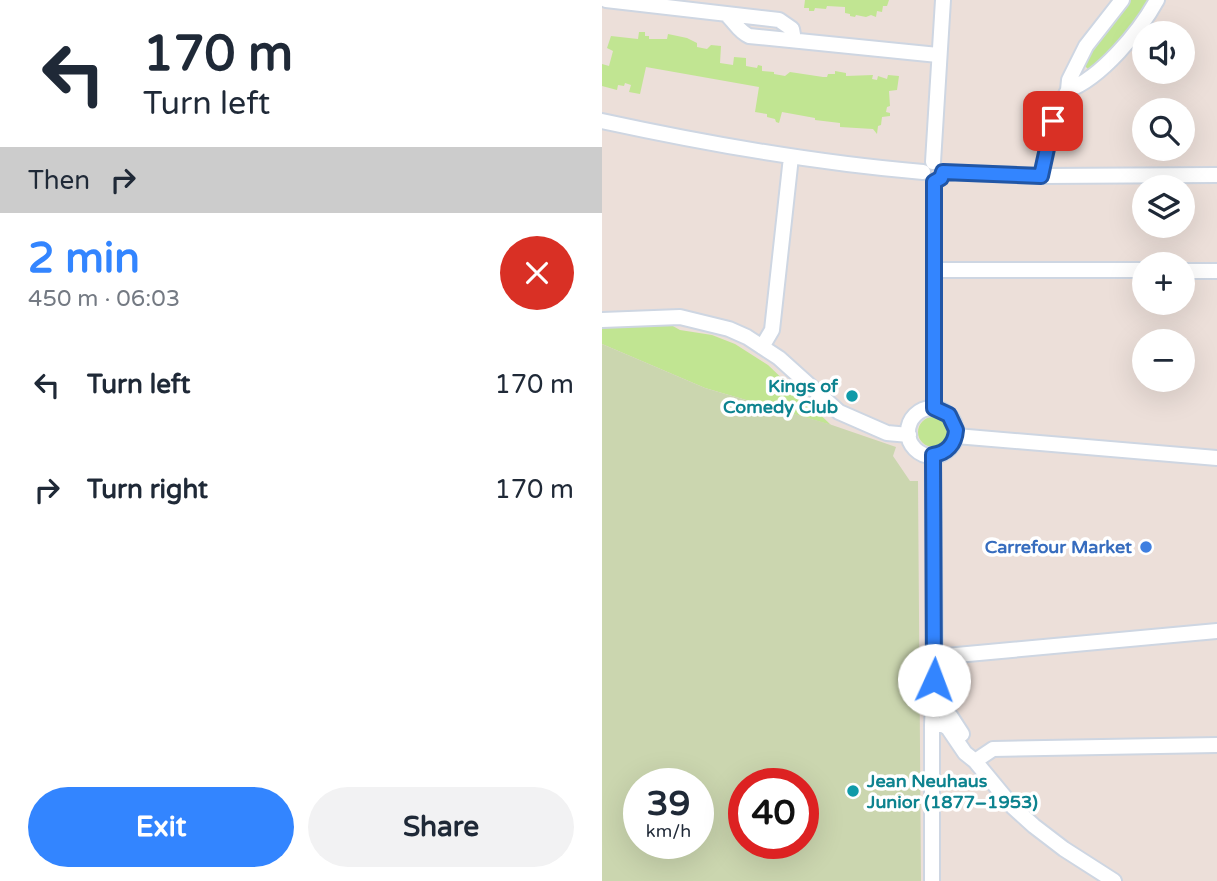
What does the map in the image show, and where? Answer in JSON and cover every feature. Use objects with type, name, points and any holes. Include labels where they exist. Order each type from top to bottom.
[{"type":"street","points":[[606,0],[779,20],[792,29],[794,40]]},
{"type":"street","points":[[934,408],[933,172],[943,0]]},
{"type":"street","points":[[1041,176],[1053,121],[1068,90],[1069,80],[1086,46],[1122,0]]},
{"type":"street","points":[[1068,90],[1078,86],[1111,58],[1137,30],[1157,0]]},
{"type":"street","points":[[726,14],[740,32],[749,36],[939,55]]},
{"type":"street","points":[[1077,64],[1091,76]]},
{"type":"street","points":[[602,121],[791,157],[933,172],[1041,176],[1217,175]]},
{"type":"street","points":[[762,347],[772,330],[791,157]]},
{"type":"street","points":[[934,270],[1132,271]]},
{"type":"street","points":[[1195,271],[1217,271]]},
{"type":"street","points":[[602,320],[680,317],[729,329],[779,358],[839,412],[887,433],[909,435]]},
{"type":"street","points":[[934,408],[945,411],[953,419],[956,436],[945,452],[933,455],[917,450],[909,435],[913,418],[922,410],[934,408]]},
{"type":"street","points":[[956,436],[1217,457]]},
{"type":"street","points":[[932,881],[935,657],[933,455]]},
{"type":"street","points":[[935,657],[1217,632]]},
{"type":"street","points":[[933,704],[951,717],[970,747],[975,761]]},
{"type":"street","points":[[932,725],[948,728],[965,753],[1034,826],[1114,881]]},
{"type":"street","points":[[975,761],[993,749],[1217,745]]},
{"type":"green space","points":[[805,0],[889,0],[887,6],[883,6],[882,12],[877,11],[876,17],[855,17],[845,13],[845,7],[827,6],[826,9],[815,8],[814,11],[809,11],[809,8],[804,8]]},
{"type":"green space","points":[[1131,0],[1149,0],[1136,21],[1132,21],[1131,28],[1089,70],[1084,65],[1091,50]]},
{"type":"green space","points":[[639,32],[645,32],[649,39],[667,39],[668,34],[687,38],[697,43],[697,47],[707,49],[711,45],[721,46],[720,63],[733,65],[734,57],[746,58],[746,66],[762,66],[762,71],[785,76],[790,72],[827,77],[828,74],[835,74],[835,71],[846,73],[846,76],[873,75],[872,79],[877,80],[878,76],[887,79],[888,75],[899,76],[897,90],[889,91],[890,106],[886,112],[890,113],[890,116],[882,117],[877,134],[873,129],[840,127],[840,123],[782,112],[779,123],[767,117],[767,114],[755,112],[759,87],[646,67],[640,94],[629,92],[631,85],[625,83],[624,86],[618,85],[617,90],[602,86],[602,64],[609,66],[613,51],[607,48],[611,36],[638,39]]},
{"type":"green space","points":[[671,325],[680,330],[712,335],[735,344],[768,365],[831,425],[705,388],[602,344],[602,327]]},
{"type":"green space","points":[[602,344],[705,388],[829,424],[896,447],[893,456],[910,481],[918,481],[921,881],[602,881]]},
{"type":"green space","points":[[933,417],[943,422],[948,432],[943,442],[933,447],[923,442],[918,432],[923,422]]},
{"type":"place","name":"Kings of Comedy Club","points":[[852,396]]},
{"type":"place","name":"Carrefour Market","points":[[1146,547]]},
{"type":"place","name":"Jean Neuhaus Junior (1877–1953)","points":[[853,791]]},
{"type":"route","points":[[934,680],[933,455],[945,452],[956,436],[953,419],[945,411],[934,408],[934,182],[941,178],[943,172],[1041,176],[1053,121]]}]
